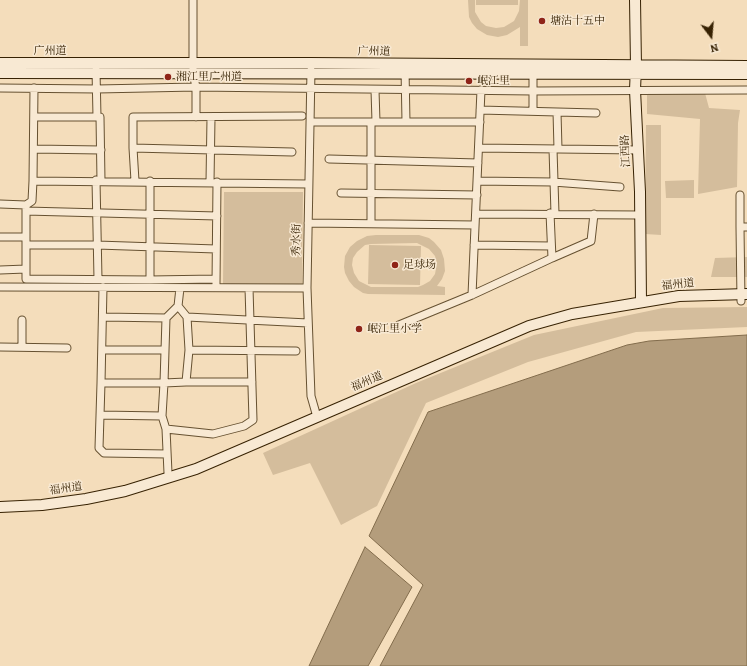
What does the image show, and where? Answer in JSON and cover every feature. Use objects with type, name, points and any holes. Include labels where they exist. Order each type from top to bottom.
[{"type":"street","points":[[193,0],[193,68],[196,87],[196,117]]},
{"type":"street","name":"江西路","points":[[635,0],[635,90],[640,215],[641,299]]},
{"type":"street","name":"广州道","points":[[0,63],[96,68],[533,69],[636,70],[747,74]]},
{"type":"street","name":"广州道","points":[[636,70],[747,66]]},
{"type":"street","points":[[96,68],[97,117]]},
{"type":"street","name":"广州道","points":[[0,73],[96,68]]},
{"type":"street","name":"秀水街","points":[[311,68],[306,288],[311,396],[316,414]]},
{"type":"street","points":[[405,69],[406,122]]},
{"type":"street","points":[[533,69],[533,111]]},
{"type":"street","points":[[0,88],[97,89],[196,87],[375,90],[747,90]]},
{"type":"street","points":[[34,88],[32,202],[26,208],[26,278],[150,280],[216,279]]},
{"type":"street","points":[[371,223],[371,160],[375,90]]},
{"type":"street","points":[[472,296],[481,90]]},
{"type":"street","points":[[480,110],[596,113]]},
{"type":"street","points":[[552,258],[552,214],[557,112]]},
{"type":"street","points":[[135,181],[133,117],[210,118],[302,116]]},
{"type":"street","points":[[34,117],[100,117],[101,150],[96,245],[98,279]]},
{"type":"street","points":[[210,118],[210,150],[217,216],[216,288]]},
{"type":"street","points":[[310,122],[480,122]]},
{"type":"street","points":[[34,148],[101,150]]},
{"type":"street","points":[[133,148],[292,152]]},
{"type":"street","points":[[479,148],[638,150]]},
{"type":"street","points":[[329,159],[478,163]]},
{"type":"street","points":[[33,181],[308,184]]},
{"type":"street","points":[[477,181],[554,182],[620,186]]},
{"type":"street","points":[[150,182],[150,280]]},
{"type":"street","points":[[341,193],[477,195]]},
{"type":"street","points":[[740,195],[743,227],[743,293]]},
{"type":"street","points":[[0,204],[26,208],[97,213],[217,216]]},
{"type":"street","points":[[476,214],[640,215]]},
{"type":"street","points":[[399,325],[472,296],[591,241],[594,214]]},
{"type":"street","points":[[308,223],[475,225]]},
{"type":"street","points":[[0,237],[26,237]]},
{"type":"street","points":[[26,245],[96,245],[216,249]]},
{"type":"street","points":[[474,245],[551,246]]},
{"type":"street","points":[[0,270],[26,269]]},
{"type":"street","points":[[0,287],[306,288]]},
{"type":"street","points":[[103,287],[102,383],[99,448],[104,453],[167,454]]},
{"type":"street","points":[[168,473],[166,429],[162,416],[166,318],[178,306],[180,288]]},
{"type":"street","points":[[166,429],[213,434],[244,426],[254,420],[249,288]]},
{"type":"street","name":"福州道","points":[[0,507],[42,505],[86,499],[125,491],[196,469],[316,414],[523,323],[587,306],[641,299],[680,290],[743,293]]},
{"type":"street","points":[[178,306],[187,317],[189,350],[186,382]]},
{"type":"street","points":[[103,317],[166,318]]},
{"type":"street","points":[[187,317],[308,323]]},
{"type":"street","points":[[22,320],[22,348]]},
{"type":"street","points":[[0,347],[67,348]]},
{"type":"street","points":[[102,350],[165,350]]},
{"type":"street","points":[[189,350],[296,351]]},
{"type":"street","points":[[102,383],[164,384],[186,382],[252,382]]},
{"type":"street","name":"福州道","points":[[0,500],[45,499],[92,493],[134,483],[195,464],[316,414]]},
{"type":"street","points":[[100,415],[162,416]]},
{"type":"shaded area","points":[[468,0],[475,0],[475,12],[481,22],[486,26],[496,28],[504,27],[514,21],[519,11],[520,0],[528,0],[528,46],[520,46],[520,27],[507,35],[498,37],[487,35],[477,29],[469,17]]},
{"type":"shaded area","points":[[476,0],[518,0],[518,5],[476,5]]},
{"type":"shaded area","points":[[705,93],[709,108],[740,110],[738,123],[737,187],[698,194],[700,119],[647,114],[647,94]]},
{"type":"shaded area","points":[[646,125],[661,125],[661,235],[645,234]]},
{"type":"shaded area","points":[[694,180],[694,198],[666,198],[665,181]]},
{"type":"shaded area","points":[[224,192],[303,192],[302,284],[223,284]]},
{"type":"shaded area","points":[[419,235],[429,238],[441,250],[444,259],[445,271],[437,286],[445,287],[445,295],[368,294],[363,293],[354,287],[345,273],[345,256],[350,247],[357,241],[367,236]],"holes":[[[417,243],[429,249],[435,256],[437,263],[435,274],[430,281],[418,287],[371,287],[359,281],[354,273],[352,265],[353,258],[365,245]]]},
{"type":"shaded area","name":"足球场","points":[[369,245],[421,246],[420,285],[368,284]]},
{"type":"shaded area","points":[[747,257],[747,277],[711,277],[715,258]]},
{"type":"shaded area","points":[[747,307],[747,327],[636,332],[528,362],[426,403],[377,506],[341,525],[310,463],[273,475],[263,453],[416,383],[534,335],[663,308]]},
{"type":"shaded area","points":[[747,335],[747,666],[380,666],[423,585],[369,536],[428,412],[627,345],[649,341]]},
{"type":"shaded area","points":[[365,547],[412,587],[368,666],[309,666]]},
{"type":"place","name":"塘沽十五中","points":[[542,21]]},
{"type":"place","name":"湘江里广州道","points":[[168,77]]},
{"type":"place","name":"岷江里","points":[[469,81]]},
{"type":"place","name":"足球场","points":[[395,265]]},
{"type":"place","name":"岷江里小学","points":[[359,329]]}]
